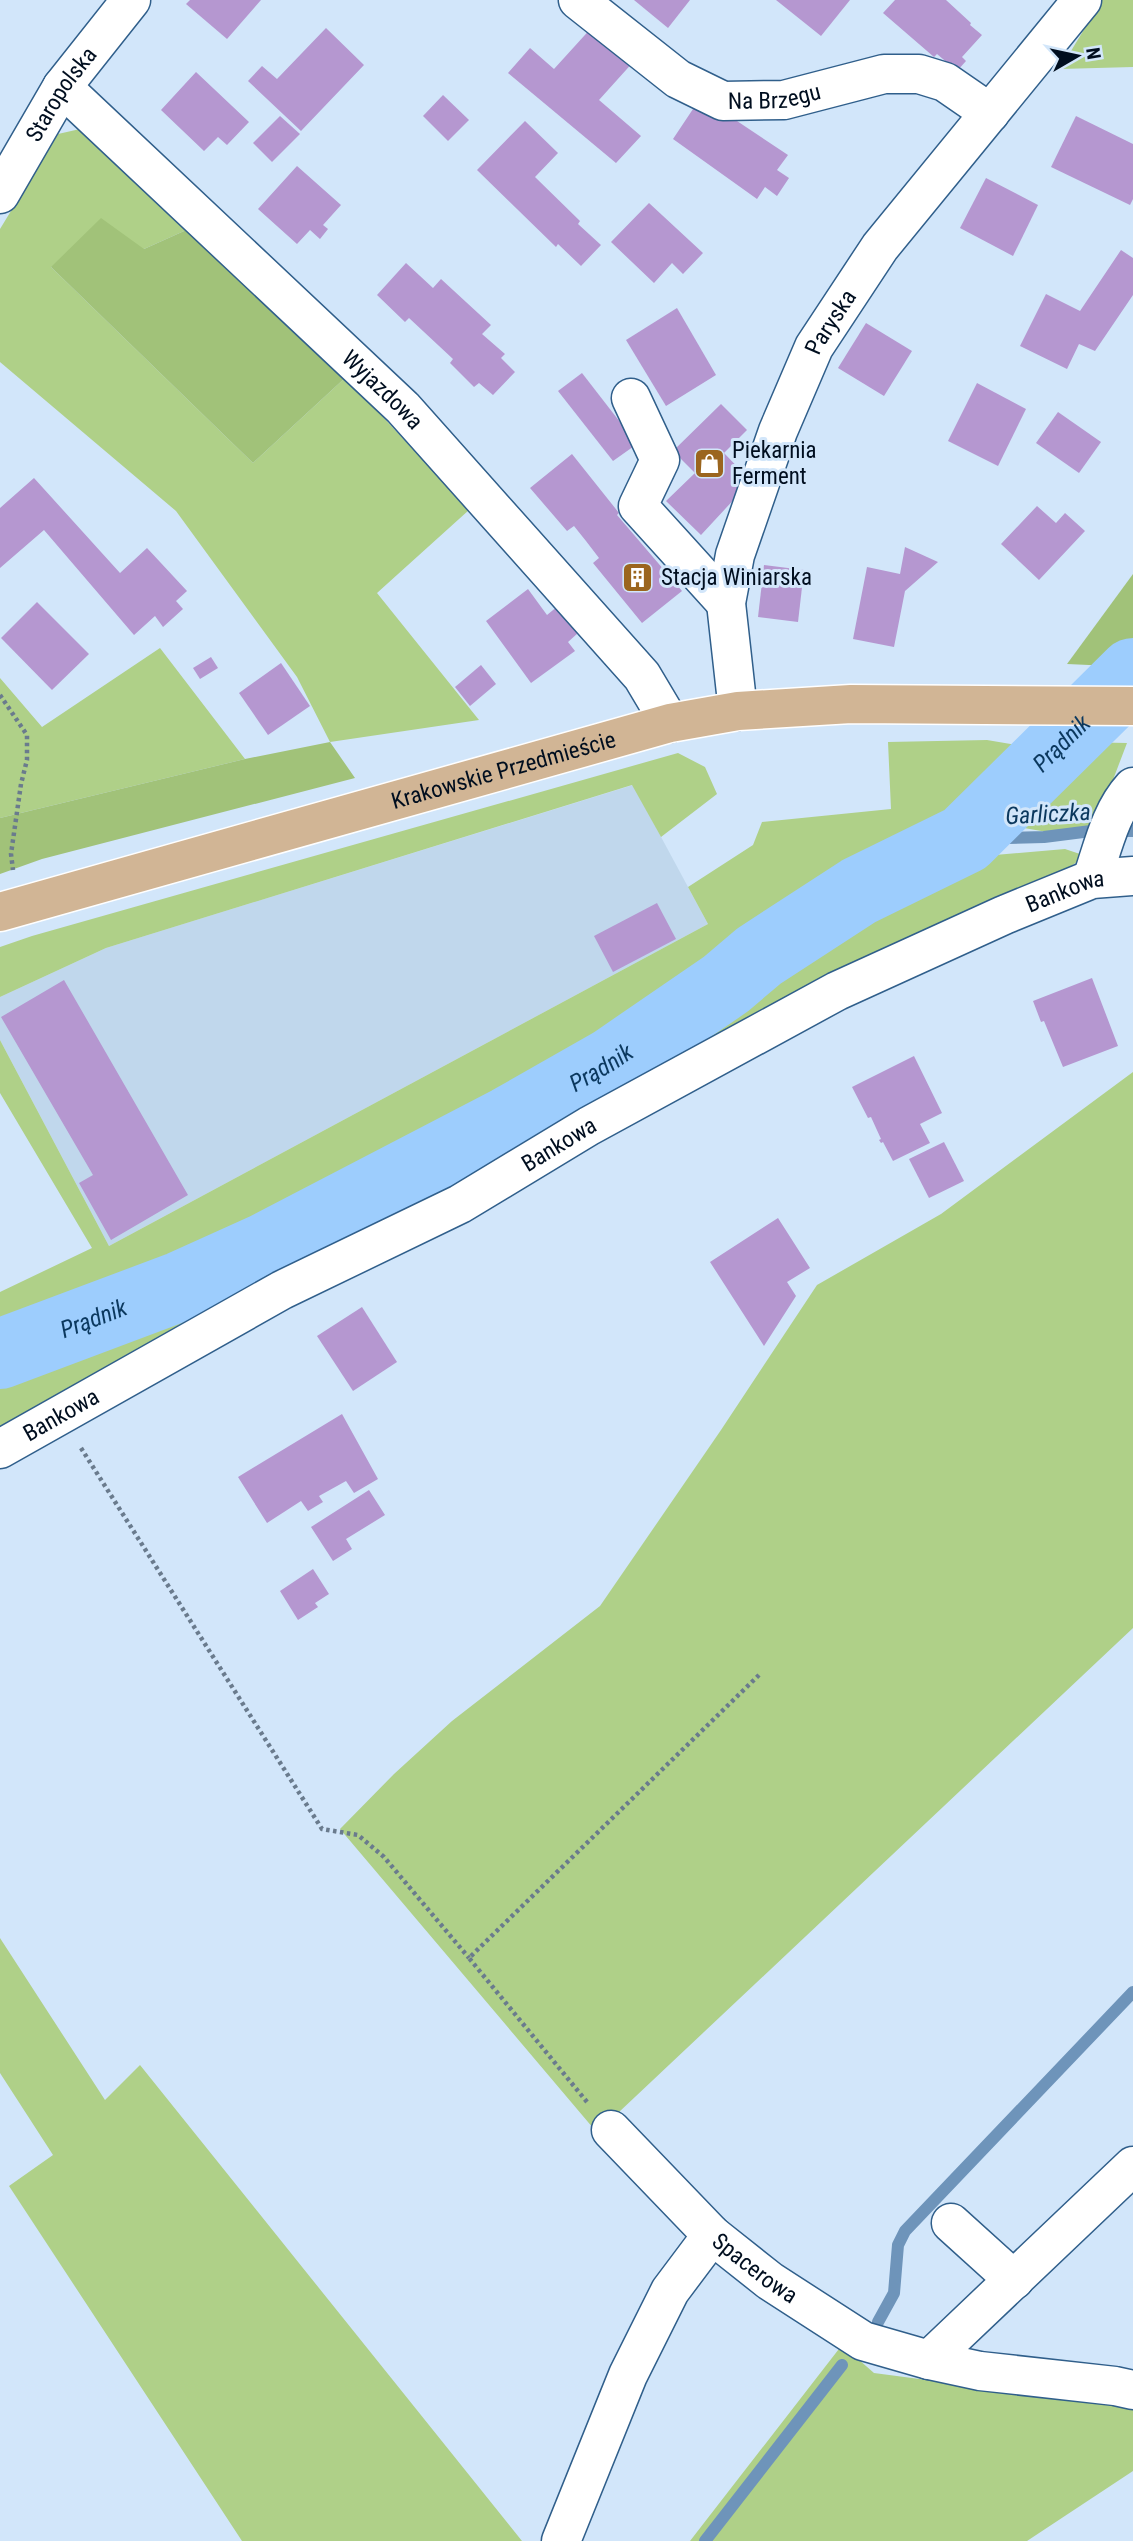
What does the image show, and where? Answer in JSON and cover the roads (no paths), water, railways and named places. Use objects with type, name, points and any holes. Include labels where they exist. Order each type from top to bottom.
[{"type":"main road","name":"Krakowskie Przedmieście","points":[[8,909],[670,723],[738,711],[851,704],[1133,706]]},
{"type":"street","name":"Staropolska","points":[[0,194],[62,87],[131,0]]},
{"type":"street","name":"Na Brzegu","points":[[578,0],[678,79],[723,101],[784,100],[884,74],[919,74],[945,82],[990,113]]},
{"type":"street","name":"Paryska","points":[[738,711],[726,603],[739,543],[778,431],[814,347],[880,247],[1082,0]]},
{"type":"street","name":"Wyjazdowa","points":[[62,87],[403,408],[642,676],[670,723]]},
{"type":"street","points":[[631,398],[660,460],[638,506],[726,603]]},
{"type":"street","points":[[1092,879],[1123,801]]},
{"type":"street","name":"Bankowa","points":[[0,1449],[282,1290],[460,1204],[589,1126],[837,991],[1004,915],[1092,879],[1133,876]]},
{"type":"street","name":"Spacerowa","points":[[611,2130],[712,2235],[769,2281],[863,2341],[980,2371],[1133,2390]]},
{"type":"street","points":[[929,2360],[1133,2166]]},
{"type":"street","points":[[951,2222],[1014,2280]]},
{"type":"street","points":[[561,2541],[628,2375],[670,2291],[712,2235]]},
{"type":"waterway","name":"Prądnik","points":[[0,1354],[181,1286],[263,1249],[509,1121],[611,1063],[726,984],[759,956],[859,891],[965,839],[1133,673]]},
{"type":"waterway","name":"Garliczka","points":[[965,839],[1133,831]]},
{"type":"waterway","points":[[878,2322],[894,2293],[898,2245],[905,2231],[1133,1992]]},
{"type":"waterway","points":[[705,2541],[842,2365]]},
{"type":"place","name":"Piekarnia Ferment","points":[[709,463]]},
{"type":"place","name":"Stacja Winiarska","points":[[638,577]]}]
